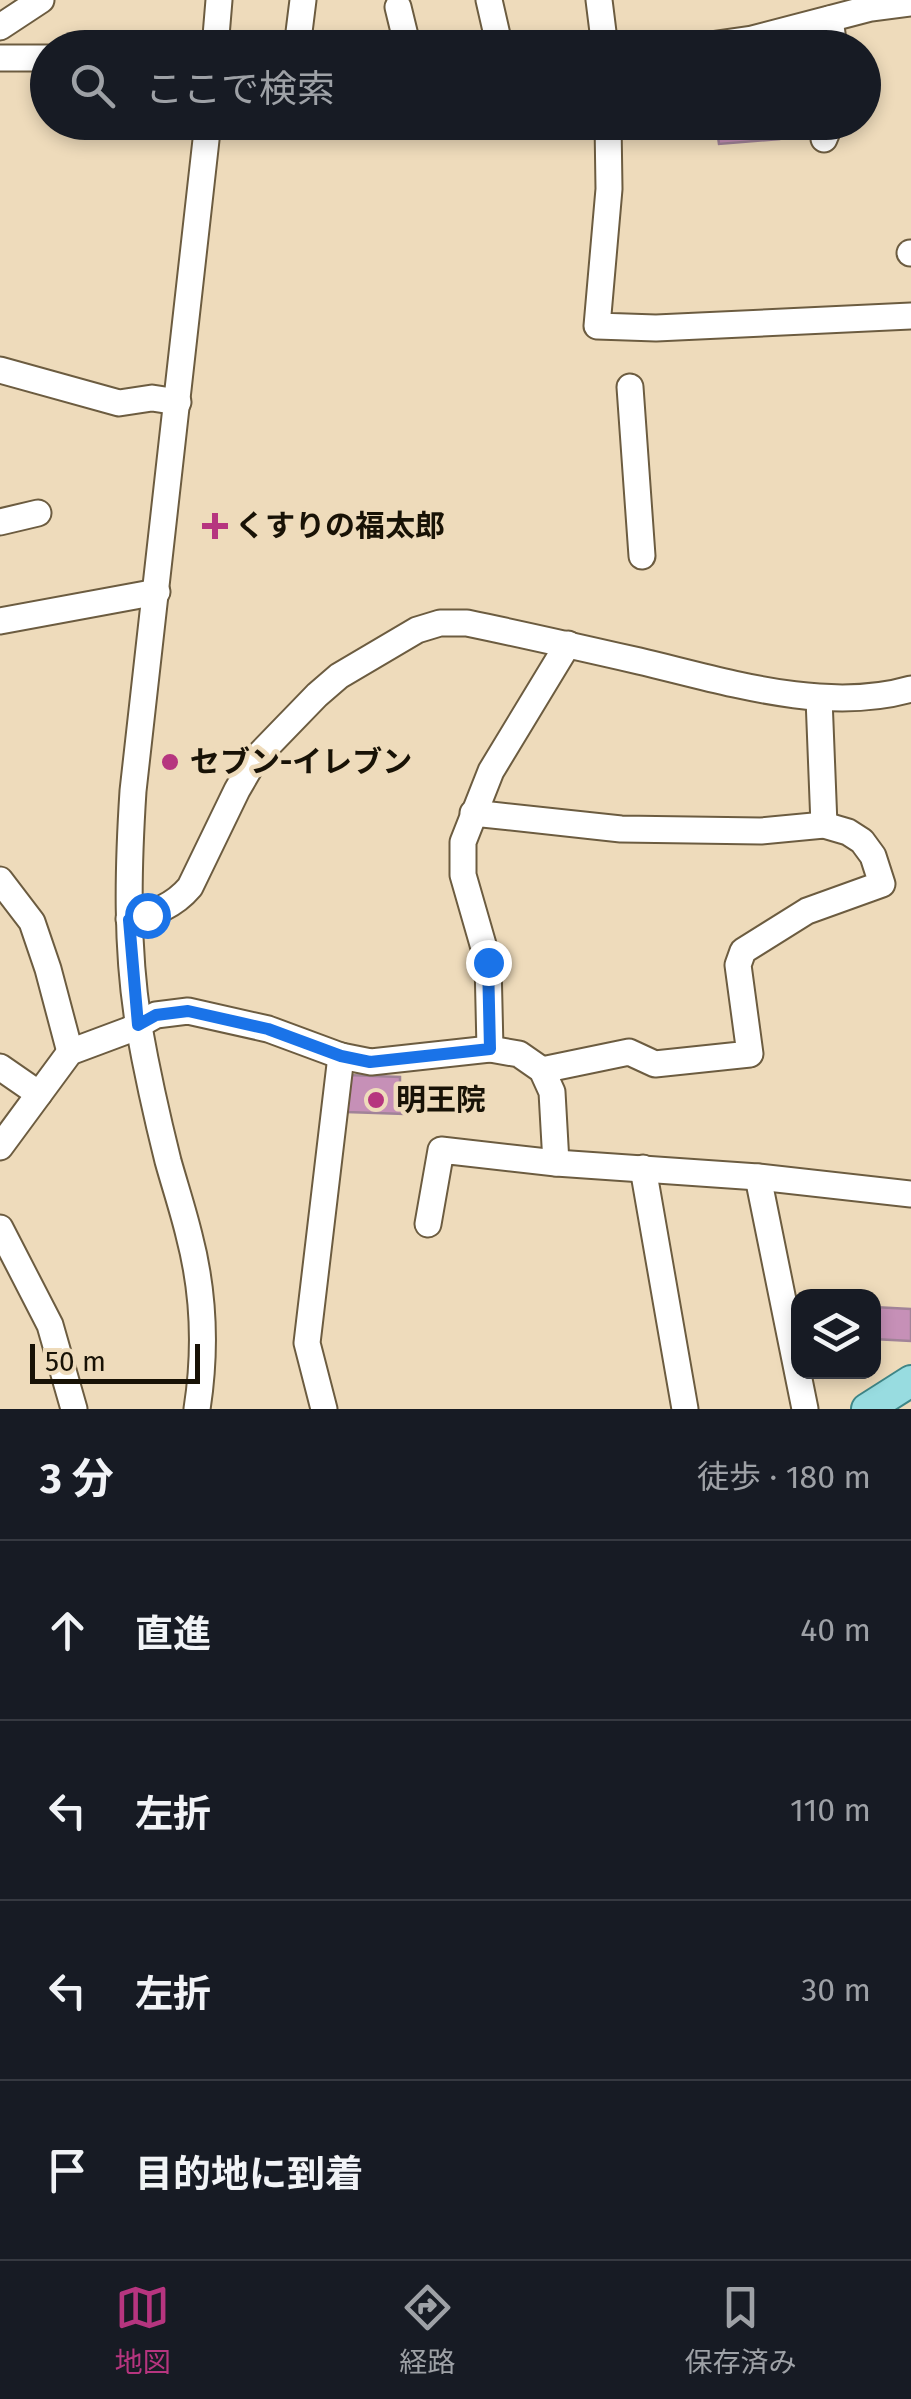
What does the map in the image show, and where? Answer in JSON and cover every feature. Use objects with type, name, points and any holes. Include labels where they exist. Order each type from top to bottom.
[{"type":"main road","points":[[868,1409],[911,1381]]},
{"type":"street","points":[[0,28],[42,0]]},
{"type":"street","points":[[217,30],[219,0]]},
{"type":"street","points":[[299,30],[302,0]]},
{"type":"street","points":[[489,0],[496,30]]},
{"type":"street","points":[[599,0],[603,30]]},
{"type":"street","points":[[787,30],[871,8],[911,3]]},
{"type":"street","points":[[398,7],[404,30]]},
{"type":"street","points":[[830,19],[832,30]]},
{"type":"street","points":[[0,58],[30,58]]},
{"type":"street","points":[[196,1409],[203,1325],[197,1274],[138,1025],[129,920],[129,848],[206,140]]},
{"type":"street","points":[[608,140],[609,188],[597,326],[656,328],[911,316]]},
{"type":"street","points":[[0,370],[118,403],[152,398],[178,402]]},
{"type":"street","points":[[630,387],[642,556]]},
{"type":"street","points":[[0,522],[38,513]]},
{"type":"street","points":[[0,621],[157,592]]},
{"type":"street","points":[[129,920],[182,898],[255,759],[317,695],[339,676],[417,630],[440,623],[467,623],[736,684],[820,698],[889,696],[911,689]]},
{"type":"street","points":[[490,1049],[488,962],[462,876],[463,842],[491,771],[568,644]]},
{"type":"street","points":[[820,698],[824,826]]},
{"type":"street","points":[[473,813],[621,829],[761,831],[824,826],[848,832],[862,841],[874,856],[882,884],[807,911],[743,952],[738,965],[750,1054],[655,1064],[629,1052],[542,1070]]},
{"type":"street","points":[[0,880],[32,922],[70,1052]]},
{"type":"street","points":[[0,1147],[70,1052],[156,1015],[188,1011],[268,1029],[341,1056],[370,1062],[490,1049],[519,1054],[542,1070],[552,1092],[556,1163]]},
{"type":"street","points":[[324,1409],[307,1343],[341,1056]]},
{"type":"street","points":[[0,1067],[39,1094]]},
{"type":"street","points":[[428,1224],[441,1150],[911,1194]]},
{"type":"street","points":[[643,1168],[685,1409]]},
{"type":"street","points":[[758,1177],[805,1409]]},
{"type":"street","points":[[0,1228],[50,1326],[74,1409]]},
{"type":"building","points":[[718,140],[767,140],[719,144]]},
{"type":"building","name":"明王院","points":[[348,1075],[400,1077],[400,1087],[405,1087],[404,1114],[347,1112]]},
{"type":"building","points":[[881,1307],[911,1309],[911,1341],[881,1339]]},
{"type":"place","name":"くすりの福太郎","points":[[215,526]]},
{"type":"place","name":"セブン-イレブン","points":[[170,762]]},
{"type":"place","name":"明王院","points":[[376,1100]]},
{"type":"route","points":[[147,915],[129,920],[138,1025],[156,1015],[188,1011],[268,1029],[341,1056],[370,1062],[490,1049],[488,962]]}]
